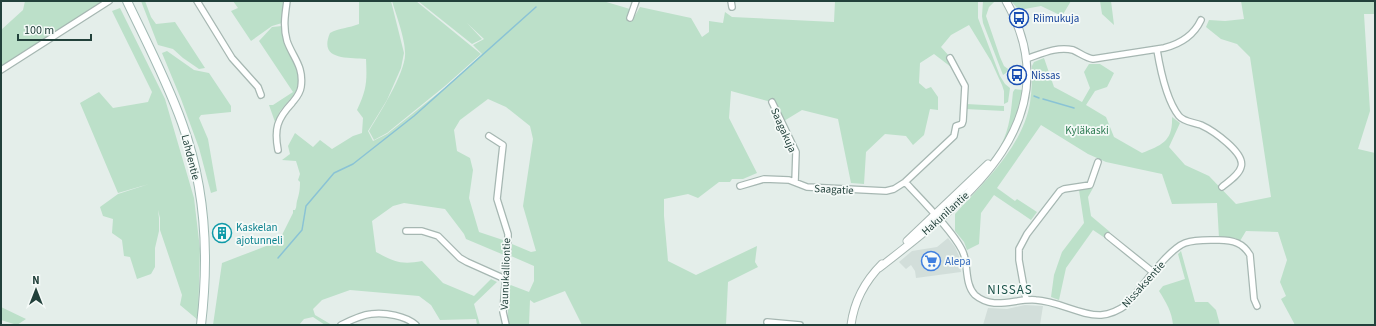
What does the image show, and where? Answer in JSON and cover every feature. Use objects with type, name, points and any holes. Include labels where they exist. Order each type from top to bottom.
[{"type":"main road","name":"Lahdentie","points":[[127,1],[168,88],[182,123],[193,158],[204,227],[204,299],[201,325]]},
{"type":"street","points":[[1,70],[109,1]]},
{"type":"street","points":[[197,1],[232,58],[258,87],[261,95]]},
{"type":"street","points":[[278,150],[276,131],[278,122],[283,113],[298,96],[301,86],[299,67],[287,42],[285,34],[287,1]]},
{"type":"street","points":[[630,18],[636,1]]},
{"type":"street","points":[[731,1],[732,8]]},
{"type":"street","name":"Hakunilantie","points":[[850,325],[855,305],[870,278],[879,268],[920,236],[936,217],[983,178],[1003,151],[1015,130],[1024,103],[1027,80],[1026,59],[1016,19],[1006,1]]},
{"type":"street","points":[[1026,59],[1058,49],[1074,51],[1093,59],[1156,50],[1172,46],[1184,40],[1195,31],[1201,20]]},
{"type":"street","points":[[1156,50],[1164,80],[1173,106],[1178,115],[1182,119],[1200,125],[1214,133],[1228,144],[1237,154],[1241,162],[1242,166],[1240,170],[1222,187]]},
{"type":"street","name":"Saagatie","points":[[740,186],[764,179],[795,182],[807,187],[879,191],[894,189],[905,182],[954,136],[956,126],[962,124],[963,122],[965,86],[950,58]]},
{"type":"street","name":"Saagakuja","points":[[772,102],[796,152],[795,182]]},
{"type":"street","name":"Vaunukalliontie","points":[[489,136],[503,145],[498,199],[508,234],[503,312],[506,325]]},
{"type":"street","points":[[1026,299],[1018,254],[1022,242],[1060,191],[1090,185],[1098,162]]},
{"type":"street","points":[[905,182],[936,217]]},
{"type":"street","name":"Nissaksentie","points":[[936,217],[961,246],[964,254],[969,285],[974,293],[987,302],[994,304],[1004,304],[1026,299],[1045,300],[1087,313],[1100,315],[1110,314],[1126,305],[1173,251],[1180,246],[1197,241],[1221,240],[1238,243],[1247,250],[1250,255],[1254,299],[1257,306]]},
{"type":"street","points":[[406,231],[422,231],[438,236],[460,258],[505,279]]},
{"type":"street","points":[[1108,236],[1154,273]]},
{"type":"street","points":[[341,325],[357,317],[371,314],[402,317],[411,320],[416,325]]},
{"type":"street","points":[[767,322],[800,325]]},
{"type":"shaded area","points":[[948,238],[955,247],[959,256],[961,272],[916,278],[915,271],[911,265],[906,269],[899,262],[912,251],[937,247]]},
{"type":"shaded area","points":[[1025,305],[1043,306],[1040,325],[983,325],[988,308],[1007,309]]},
{"type":"green space","points":[[25,1],[103,1],[1,67],[1,30],[23,10]]},
{"type":"green space","points":[[141,1],[145,1],[151,17],[156,24],[175,22],[205,68],[199,69],[173,49],[158,45]]},
{"type":"green space","points":[[233,1],[283,1],[282,23],[272,26],[251,41],[231,11],[238,8]]},
{"type":"green space","points":[[359,1],[391,1],[404,53],[401,68],[387,100],[368,131],[373,141],[387,134],[446,87],[482,54],[473,45],[484,39],[467,23],[482,39],[472,44],[418,1],[603,1],[630,9],[633,19],[640,7],[691,18],[702,37],[709,32],[709,21],[723,23],[725,12],[732,17],[834,22],[835,1],[978,1],[978,18],[1000,76],[1005,84],[1010,88],[1008,102],[1004,104],[1004,91],[1002,85],[991,61],[969,25],[951,35],[941,47],[955,65],[951,67],[934,54],[920,63],[919,83],[926,89],[931,87],[938,97],[938,110],[930,109],[924,135],[913,145],[906,136],[885,134],[866,152],[864,184],[851,183],[838,119],[802,110],[784,121],[775,103],[731,91],[729,118],[757,173],[743,179],[732,179],[730,182],[719,182],[698,198],[688,194],[664,199],[668,261],[696,275],[757,246],[755,262],[758,267],[728,282],[726,325],[582,325],[565,291],[534,303],[530,300],[529,325],[508,325],[508,284],[529,292],[534,281],[534,266],[511,256],[512,244],[531,252],[536,251],[523,206],[533,139],[530,126],[506,107],[488,99],[460,120],[454,130],[457,151],[470,158],[473,170],[469,198],[479,232],[503,240],[504,255],[466,239],[464,234],[445,209],[404,203],[393,206],[372,221],[376,252],[388,258],[403,263],[422,261],[443,283],[474,296],[491,279],[497,282],[474,304],[480,325],[477,325],[476,319],[440,320],[431,305],[419,296],[350,290],[322,300],[313,309],[315,315],[332,325],[325,325],[313,317],[304,319],[299,325],[213,325],[222,263],[279,241],[293,213],[293,210],[296,209],[300,190],[300,182],[298,180],[300,174],[296,161],[282,160],[290,154],[288,146],[295,133],[313,147],[320,140],[332,149],[353,136],[362,133],[363,118],[357,110],[366,85],[366,59],[337,56],[328,49],[327,42],[330,33],[359,24]]},
{"type":"green space","points":[[392,1],[416,1],[481,54],[445,86],[387,133],[374,140],[369,131],[392,92],[402,70],[404,60],[404,40]]},
{"type":"green space","points":[[983,1],[995,1],[989,7],[986,16],[1000,57],[1004,66],[1008,69],[1003,75],[983,23]]},
{"type":"green space","points":[[1011,1],[1071,1],[1062,16],[1041,6],[1019,10]]},
{"type":"green space","points":[[1100,1],[1111,1],[1114,25],[1102,14]]},
{"type":"green space","name":"Kyläkaski","points":[[1241,1],[1375,1],[1375,14],[1364,14],[1370,111],[1358,149],[1375,153],[1375,325],[1295,325],[1281,299],[1286,296],[1280,282],[1287,260],[1278,232],[1246,231],[1240,241],[1235,238],[1219,238],[1217,203],[1172,204],[1162,174],[1106,162],[1088,154],[1041,125],[997,188],[1015,201],[1017,199],[1037,212],[1031,220],[994,195],[981,213],[979,244],[967,250],[964,242],[955,231],[955,214],[1001,163],[1019,135],[1026,119],[1030,103],[1032,89],[1032,66],[1034,62],[1044,58],[1054,87],[1082,102],[1090,88],[1084,72],[1089,64],[1100,64],[1114,73],[1107,87],[1095,91],[1086,105],[1106,117],[1114,137],[1142,153],[1165,141],[1171,132],[1172,117],[1180,123],[1169,147],[1185,165],[1209,176],[1236,204],[1271,197],[1250,57],[1237,44],[1221,39],[1206,27],[1209,20],[1225,21],[1244,19]]},
{"type":"green space","points":[[120,8],[165,99],[194,198],[200,249],[198,320],[180,305],[182,295],[160,230],[158,210],[159,231],[155,248],[155,267],[151,274],[137,279],[130,257],[124,256],[122,240],[112,233],[113,219],[103,216],[100,207],[118,194],[149,184],[118,193],[80,103],[99,92],[113,108],[148,102],[152,92],[112,11]]},
{"type":"green space","points":[[282,26],[284,43],[294,61],[298,73],[298,84],[296,92],[280,111],[275,122],[269,105],[273,105],[293,92],[259,41],[272,27]]},
{"type":"green space","points":[[167,51],[194,70],[209,73],[231,106],[231,112],[201,115],[199,118],[208,139],[217,191],[211,193],[199,148],[162,53]]},
{"type":"green space","points":[[1015,89],[1023,90],[1020,110],[1002,146],[1001,145],[1011,113],[1013,92]]},
{"type":"green space","points":[[966,104],[1004,106],[1004,111],[965,109]]},
{"type":"green space","points":[[1093,188],[1088,197],[1091,216],[1110,232],[1105,238],[1093,230],[1066,268],[1059,300],[1051,297],[1054,275],[1062,252],[1084,223],[1079,190]]},
{"type":"green space","points":[[1181,251],[1195,302],[1208,302],[1216,310],[1220,325],[1173,325],[1170,311],[1159,291],[1163,286],[1185,279],[1178,254]]},
{"type":"green space","points":[[1,307],[26,319],[17,325],[1,320]]},
{"type":"waterway","points":[[278,258],[302,230],[306,206],[334,173],[353,164],[414,116],[536,7]]},
{"type":"waterway","points":[[1034,96],[1039,98]]},
{"type":"waterway","points":[[1043,99],[1074,108]]},
{"type":"place","name":"Riimukuja","points":[[1019,18]]},
{"type":"place","name":"Nissas","points":[[1017,75]]},
{"type":"place","name":"Kaskelan ajotunneli","points":[[222,233]]},
{"type":"place","name":"Alepa","points":[[931,261]]},
{"type":"district","name":"NISSAS","points":[[1010,289]]}]
